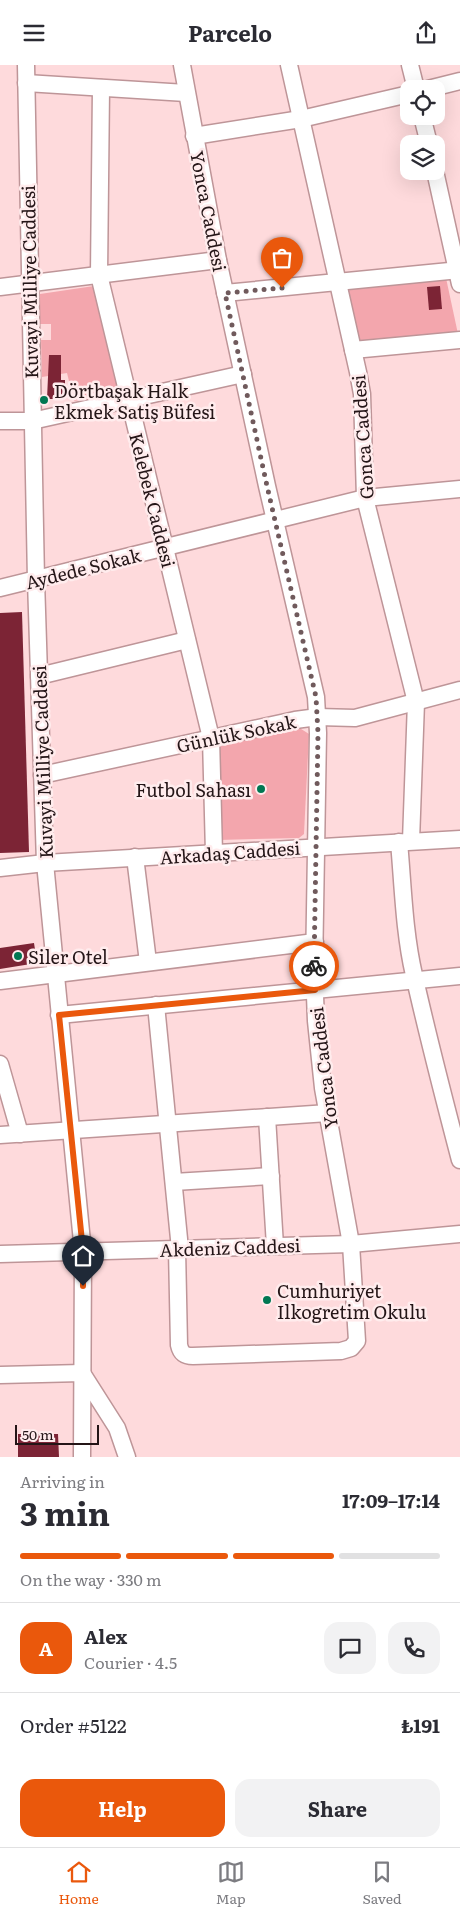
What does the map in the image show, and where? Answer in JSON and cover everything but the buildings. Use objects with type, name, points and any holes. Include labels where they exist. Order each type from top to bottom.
[{"type":"street","name":"Kuvayi Milliye Caddesi","points":[[26,65],[32,421],[45,863],[83,1251],[82,1457]]},
{"type":"street","name":"Yonca Caddesi","points":[[179,1249],[179,1345],[184,1355],[341,1351],[351,1348],[357,1341],[358,1330],[351,1244],[319,1058],[315,990],[318,717],[311,673],[275,521],[218,260],[182,65]]},
{"type":"street","name":"Gonca Caddesi","points":[[288,65],[362,395],[365,498],[416,702],[405,842],[408,937],[422,1015],[460,1161]]},
{"type":"street","points":[[410,65],[414,80]]},
{"type":"street","points":[[445,85],[460,81]]},
{"type":"street","points":[[26,83],[186,93]]},
{"type":"street","name":"Kelebek Caddesi","points":[[101,88],[99,275],[211,738],[214,853]]},
{"type":"street","points":[[194,136],[301,119],[400,95]]},
{"type":"street","points":[[225,293],[338,282],[459,275],[437,180]]},
{"type":"street","points":[[0,287],[218,260]]},
{"type":"street","points":[[353,349],[460,340]]},
{"type":"street","points":[[0,421],[32,421],[243,374]]},
{"type":"street","name":"Aydede Sokak","points":[[0,589],[365,498],[460,489]]},
{"type":"street","points":[[39,676],[187,640]]},
{"type":"street","name":"Günlük Sokak","points":[[42,775],[295,720],[318,717],[354,718],[460,690]]},
{"type":"street","name":"Arkadaş Caddesi","points":[[0,868],[135,857],[460,839]]},
{"type":"street","points":[[135,857],[148,962]]},
{"type":"street","points":[[0,981],[315,942]]},
{"type":"street","points":[[59,1015],[460,976]]},
{"type":"street","points":[[156,1005],[179,1249]]},
{"type":"street","points":[[0,1064],[20,1134]]},
{"type":"street","points":[[0,1135],[328,1113]]},
{"type":"street","points":[[267,1117],[275,1246]]},
{"type":"street","points":[[174,1182],[271,1176]]},
{"type":"street","name":"Akdeniz Caddesi","points":[[0,1254],[351,1244],[460,1234]]},
{"type":"street","points":[[0,1375],[82,1373],[118,1428],[127,1457]]},
{"type":"shaded area","points":[[446,278],[458,334],[360,343],[348,288]]},
{"type":"shaded area","points":[[94,286],[121,392],[74,401],[67,373],[42,377],[41,340],[51,340],[51,324],[40,324],[40,294]]},
{"type":"shaded area","name":"Futbol Sahası","points":[[298,727],[309,734],[304,834],[299,838],[218,840],[215,744]]},
{"type":"way so far","points":[[282,288],[225,293],[316,697],[318,733],[314,966]]},
{"type":"place","name":"Dörtbaşak Halk Ekmek Satiş Büfesi","points":[[44,400]]},
{"type":"place","name":"Futbol Sahası","points":[[261,789]]},
{"type":"place","name":"Siler Otel","points":[[18,956]]},
{"type":"place","name":"Cumhuriyet Ilkogretim Okulu","points":[[267,1300]]},
{"type":"route","points":[[83,1286],[83,1251],[59,1015],[315,990],[314,966]]}]
